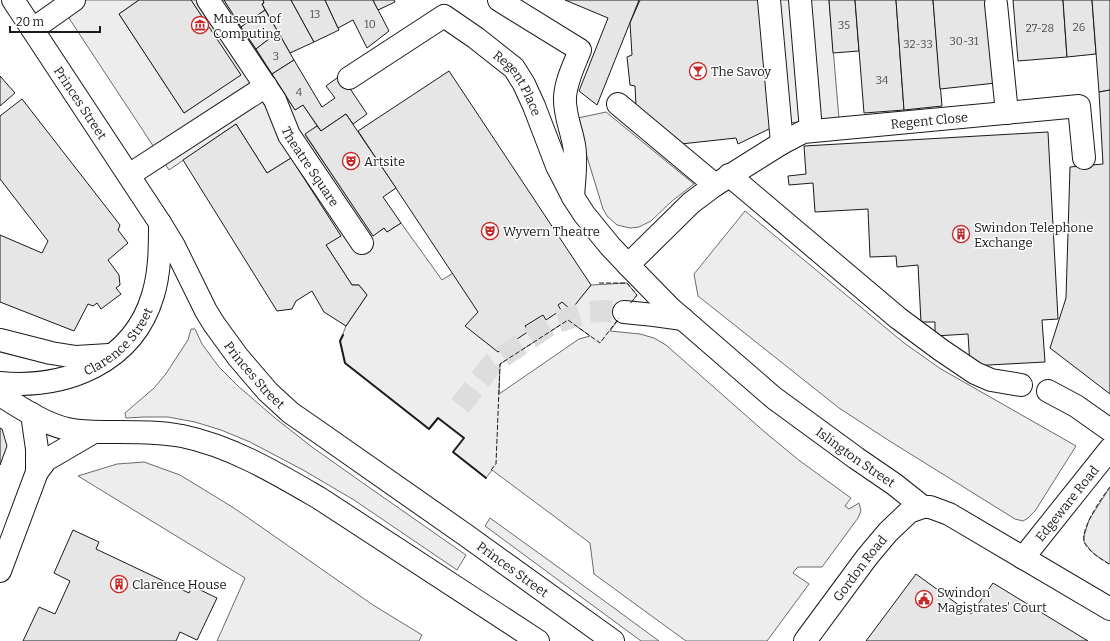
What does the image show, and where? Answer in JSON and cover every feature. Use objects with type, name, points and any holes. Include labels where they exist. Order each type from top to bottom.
[{"type":"street","name":"Princes Street","points":[[13,0],[160,223],[174,246],[214,324],[238,357],[268,392],[291,413],[467,536],[613,641]]},
{"type":"street","points":[[33,29],[74,0]]},
{"type":"street","name":"Theatre Square","points":[[208,0],[275,100],[289,135],[362,243]]},
{"type":"street","points":[[499,0],[580,50],[567,86],[565,97],[565,110],[574,144],[575,155],[573,197]]},
{"type":"street","points":[[769,0],[782,143]]},
{"type":"street","points":[[800,0],[812,130]]},
{"type":"street","points":[[996,4],[1007,113]]},
{"type":"street","name":"Regent Place","points":[[349,78],[444,16],[476,38],[514,68],[524,84],[557,166],[573,197],[595,228],[628,265]]},
{"type":"street","points":[[129,175],[266,86]]},
{"type":"street","points":[[618,104],[722,180],[941,350],[975,373],[991,380],[1021,386]]},
{"type":"street","name":"Regent Close","points":[[628,265],[691,203],[722,180],[793,136],[812,130],[1079,106],[1084,158]]},
{"type":"street","name":"Clarence Street","points":[[0,383],[19,385],[36,384],[76,376],[98,365],[114,354],[127,342],[145,316],[153,296],[159,268],[160,223]]},
{"type":"street","name":"Islington Street","points":[[628,265],[683,319],[774,398],[894,484],[923,507],[930,507],[949,514],[1110,609]]},
{"type":"street","points":[[624,312],[654,314],[683,319]]},
{"type":"street","points":[[0,340],[76,357],[114,354]]},
{"type":"street","points":[[1048,391],[1076,406],[1110,430]]},
{"type":"street","points":[[0,395],[32,414],[62,428],[94,432],[156,432],[202,441],[244,457],[282,476],[319,498],[538,641]]},
{"type":"street","points":[[32,414],[37,449],[37,472]]},
{"type":"street","points":[[0,571],[37,472],[46,460],[94,432]]},
{"type":"street","name":"Edgeware Road","points":[[1023,558],[1110,449]]},
{"type":"street","name":"Gordon Road","points":[[804,641],[867,557],[888,532],[909,512],[923,507]]},
{"type":"shaded area","points":[[57,0],[139,0],[119,14],[184,113],[240,75],[191,0],[224,0],[295,110],[303,105],[317,126],[305,135],[373,235],[384,228],[387,232],[401,223],[442,280],[453,273],[528,331],[525,326],[562,302],[571,309],[591,285],[627,283],[637,295],[610,331],[640,334],[654,338],[666,345],[767,434],[800,461],[851,498],[845,506],[849,509],[859,503],[861,511],[858,518],[822,567],[798,567],[795,570],[793,573],[809,584],[767,641],[686,641],[594,574],[590,543],[492,470],[486,478],[453,452],[464,438],[438,418],[429,429],[345,363],[340,341],[346,326],[367,295],[359,285],[352,285],[326,245],[291,158],[267,173],[236,124],[169,170]],"holes":[[[568,320],[590,336],[579,339],[499,394],[500,364]]]},
{"type":"shaded area","points":[[762,0],[829,0],[839,119],[785,123]]},
{"type":"shaded area","points":[[606,112],[694,184],[672,201],[651,221],[639,227],[630,228],[617,225],[607,216],[603,209],[577,124],[578,118]]},
{"type":"shaded area","points":[[745,211],[904,343],[941,369],[1076,446],[1035,511],[1028,518],[1023,521],[1015,519],[839,408],[698,296],[694,274]]},
{"type":"shaded area","points":[[191,329],[195,329],[202,344],[219,367],[238,386],[275,418],[312,447],[466,555],[457,570],[354,500],[303,470],[250,442],[221,430],[195,422],[168,417],[126,418],[125,413],[154,388],[165,375],[188,340]]},
{"type":"shaded area","points":[[144,462],[180,475],[234,508],[373,605],[422,635],[419,641],[217,641],[245,578],[78,476],[117,464]]},
{"type":"shaded area","points":[[1110,487],[1109,564],[1093,553],[1084,542],[1084,536],[1089,520]]},
{"type":"shaded area","points":[[490,518],[659,641],[641,641],[485,526]]},
{"type":"building","points":[[139,0],[191,0],[241,75],[184,113],[119,14]]},
{"type":"building","points":[[224,0],[263,0],[264,3],[262,4],[265,10],[241,27]]},
{"type":"building","points":[[263,0],[291,0],[314,42],[290,53],[262,4],[264,3]]},
{"type":"building","points":[[291,0],[325,0],[339,30],[314,42]]},
{"type":"building","points":[[325,0],[373,0],[389,31],[367,48],[353,20],[338,28]]},
{"type":"building","points":[[373,0],[394,0],[395,2],[378,10]]},
{"type":"building","points":[[565,0],[639,0],[597,105],[579,91],[608,18]]},
{"type":"building","name":"The Savoy","points":[[640,0],[762,0],[771,128],[738,144],[736,138],[681,144],[636,106],[635,86],[630,85],[627,57],[632,55],[630,23]]},
{"type":"building","points":[[829,0],[855,0],[859,51],[833,53]]},
{"type":"building","points":[[855,0],[896,0],[904,110],[864,113]]},
{"type":"building","points":[[896,0],[933,0],[942,106],[904,110]]},
{"type":"building","points":[[933,0],[986,0],[996,83],[940,89]]},
{"type":"building","points":[[1013,0],[1063,0],[1067,57],[1018,61]]},
{"type":"building","points":[[1063,0],[1092,0],[1096,54],[1067,57]]},
{"type":"building","points":[[1092,0],[1110,0],[1110,90],[1099,92]]},
{"type":"building","points":[[265,10],[278,32],[256,49],[241,27]]},
{"type":"building","points":[[278,32],[294,60],[272,74],[256,49]]},
{"type":"building","points":[[294,60],[322,107],[335,98],[326,86],[341,75],[367,114],[353,124],[346,114],[321,131],[303,105],[295,110],[272,74]]},
{"type":"building","name":"Wyvern Theatre","points":[[449,71],[591,285],[571,310],[562,302],[558,305],[561,310],[546,320],[543,315],[525,326],[529,331],[498,352],[465,326],[478,312],[358,131]]},
{"type":"building","points":[[0,76],[15,93],[0,106]]},
{"type":"building","points":[[1110,90],[1110,394],[1050,348],[1066,298],[1070,167],[1103,164],[1099,92]]},
{"type":"building","points":[[22,99],[120,225],[118,230],[128,243],[108,260],[119,275],[120,285],[116,288],[121,294],[101,309],[97,303],[93,306],[88,304],[74,331],[0,302],[0,235],[42,253],[48,241],[0,179],[0,116]]},
{"type":"building","name":"Artsite","points":[[346,114],[396,188],[383,197],[401,223],[387,232],[384,228],[373,236],[305,134],[317,126],[321,131]]},
{"type":"building","points":[[236,124],[267,173],[291,158],[341,236],[326,245],[352,285],[359,285],[367,295],[346,326],[324,312],[312,291],[296,301],[292,309],[277,311],[183,160]]},
{"type":"building","name":"Swindon Telephone Exchange","points":[[1048,132],[1058,319],[1042,320],[1045,362],[970,366],[968,334],[935,336],[935,322],[921,322],[918,265],[897,267],[896,256],[870,257],[868,209],[815,212],[813,183],[789,185],[788,176],[806,174],[804,146]]},
{"type":"building","points":[[0,428],[2,429],[7,446],[0,465]]},
{"type":"building","name":"Clarence House","points":[[73,530],[99,542],[96,549],[189,593],[192,586],[217,598],[197,640],[180,632],[176,641],[23,641],[39,607],[55,614],[70,581],[54,573]]},
{"type":"building","name":"Swindon Magistrates' Court","points":[[916,574],[971,614],[993,583],[1088,641],[866,641]]},
{"type":"tunnel","points":[[460,406],[493,363],[551,324],[588,312],[624,312]]},
{"type":"fence","points":[[599,283],[627,283],[637,295],[630,304]]},
{"type":"fence","points":[[491,470],[496,464],[500,364],[568,320],[600,343],[619,318]]},
{"type":"fence","points":[[1109,564],[1088,548],[1084,541],[1084,535],[1093,513],[1110,487]]},
{"type":"wall","points":[[343,335],[340,341],[345,363],[429,429],[438,418],[464,438],[453,452],[486,478]]},
{"type":"place","name":"Museum of Computing","points":[[200,25]]},
{"type":"place","name":"The Savoy","points":[[698,71]]},
{"type":"place","name":"Artsite","points":[[351,161]]},
{"type":"place","name":"Wyvern Theatre","points":[[490,231]]},
{"type":"place","name":"Swindon Telephone Exchange","points":[[961,234]]},
{"type":"place","name":"Clarence House","points":[[119,584]]},
{"type":"place","name":"Swindon Magistrates' Court","points":[[924,599]]}]
